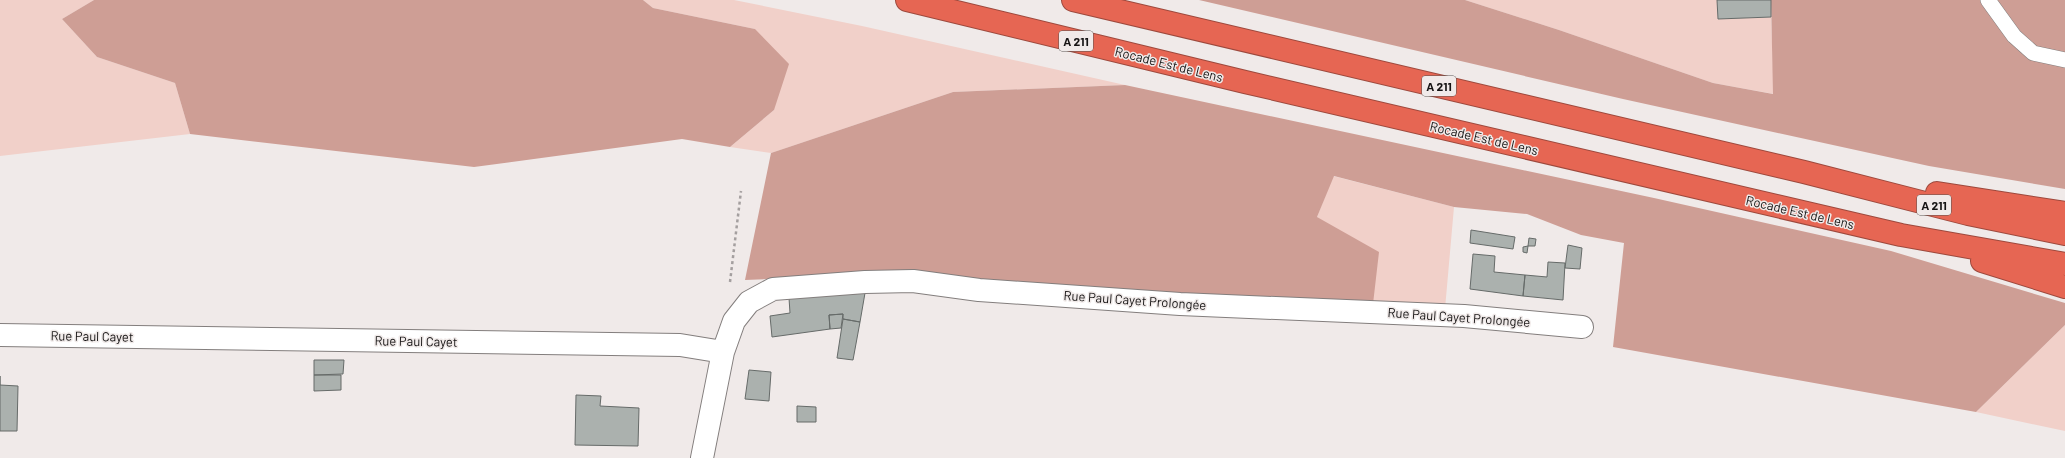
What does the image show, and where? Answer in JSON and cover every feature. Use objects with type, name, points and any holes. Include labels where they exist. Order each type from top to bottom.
[{"type":"highway","name":"Rocade Est de Lens","points":[[907,0],[1252,84],[1901,235],[2065,264]]},
{"type":"highway","name":"A 211","points":[[1073,0],[1804,172],[1968,214],[2065,234]]},
{"type":"highway","points":[[1804,172],[2065,213]]},
{"type":"highway","points":[[1901,235],[2065,287]]},
{"type":"street","name":"Rue Paul Cayet Prolongée","points":[[723,352],[734,320],[749,302],[772,289],[865,282],[913,281],[979,290],[1180,304],[1464,316],[1582,327]]},
{"type":"street","name":"Rue Paul Cayet","points":[[0,335],[680,345],[723,352]]},
{"type":"street","points":[[702,458],[723,352]]},
{"type":"lane","points":[[1988,0],[2014,36],[2033,52],[2065,60]]},
{"type":"path","points":[[742,191],[729,278],[732,294],[743,309]]},
{"type":"shaded area","points":[[0,0],[94,0],[62,19],[97,57],[175,83],[190,134],[0,156]]},
{"type":"shaded area","points":[[94,0],[643,0],[653,8],[755,29],[789,64],[774,110],[730,147],[682,139],[474,167],[190,134],[175,83],[97,57],[62,19]]},
{"type":"shaded area","points":[[643,0],[734,0],[862,26],[1125,85],[953,92],[771,153],[730,147],[774,110],[755,29],[653,8]]},
{"type":"shaded area","points":[[1199,0],[1465,0],[1559,30],[1713,83],[1773,94],[1771,0],[2065,0],[2065,189],[1929,166],[1623,99]]},
{"type":"shaded area","points":[[1465,0],[1717,0],[1718,19],[1771,17],[1774,94],[1713,83],[1559,30]]},
{"type":"shaded area","points":[[1125,85],[1654,198],[1891,251],[2065,303],[2065,325],[1976,412],[1613,347],[1624,243],[1581,235],[1527,214],[1454,207],[1334,176],[1317,217],[1379,252],[1373,304],[981,282],[904,273],[745,280],[771,153],[953,92]]},
{"type":"shaded area","points":[[1333,176],[1454,207],[1445,309],[1373,304],[1317,217]]},
{"type":"shaded area","points":[[2065,325],[2065,431],[1976,412]]},
{"type":"building","points":[[1717,0],[1771,0],[1771,17],[1718,19]]},
{"type":"building","points":[[1471,230],[1515,237],[1513,249],[1470,243]]},
{"type":"building","points":[[1529,238],[1536,239],[1535,246],[1528,246]]},
{"type":"building","points":[[1568,245],[1582,248],[1580,269],[1565,268]]},
{"type":"building","points":[[1528,246],[1527,253],[1523,252],[1523,247]]},
{"type":"building","points":[[1473,254],[1495,256],[1494,272],[1525,275],[1523,296],[1470,289]]},
{"type":"building","points":[[1548,262],[1565,263],[1563,300],[1523,296],[1525,275],[1547,277]]},
{"type":"building","points":[[865,293],[860,322],[843,319],[843,314],[829,315],[830,329],[772,337],[770,316],[790,313],[789,298]]},
{"type":"building","points":[[843,314],[841,328],[830,329],[829,315]]},
{"type":"building","points":[[843,319],[860,322],[853,360],[837,358]]},
{"type":"building","points":[[314,360],[344,360],[343,374],[314,375]]},
{"type":"building","points":[[749,370],[771,372],[769,401],[745,399]]},
{"type":"building","points":[[314,375],[341,375],[341,390],[314,391]]},
{"type":"building","points":[[0,385],[18,386],[17,431],[0,431]]},
{"type":"building","points":[[576,395],[601,396],[600,406],[639,408],[638,446],[575,445]]},
{"type":"building","points":[[797,406],[816,407],[816,422],[797,422]]}]
